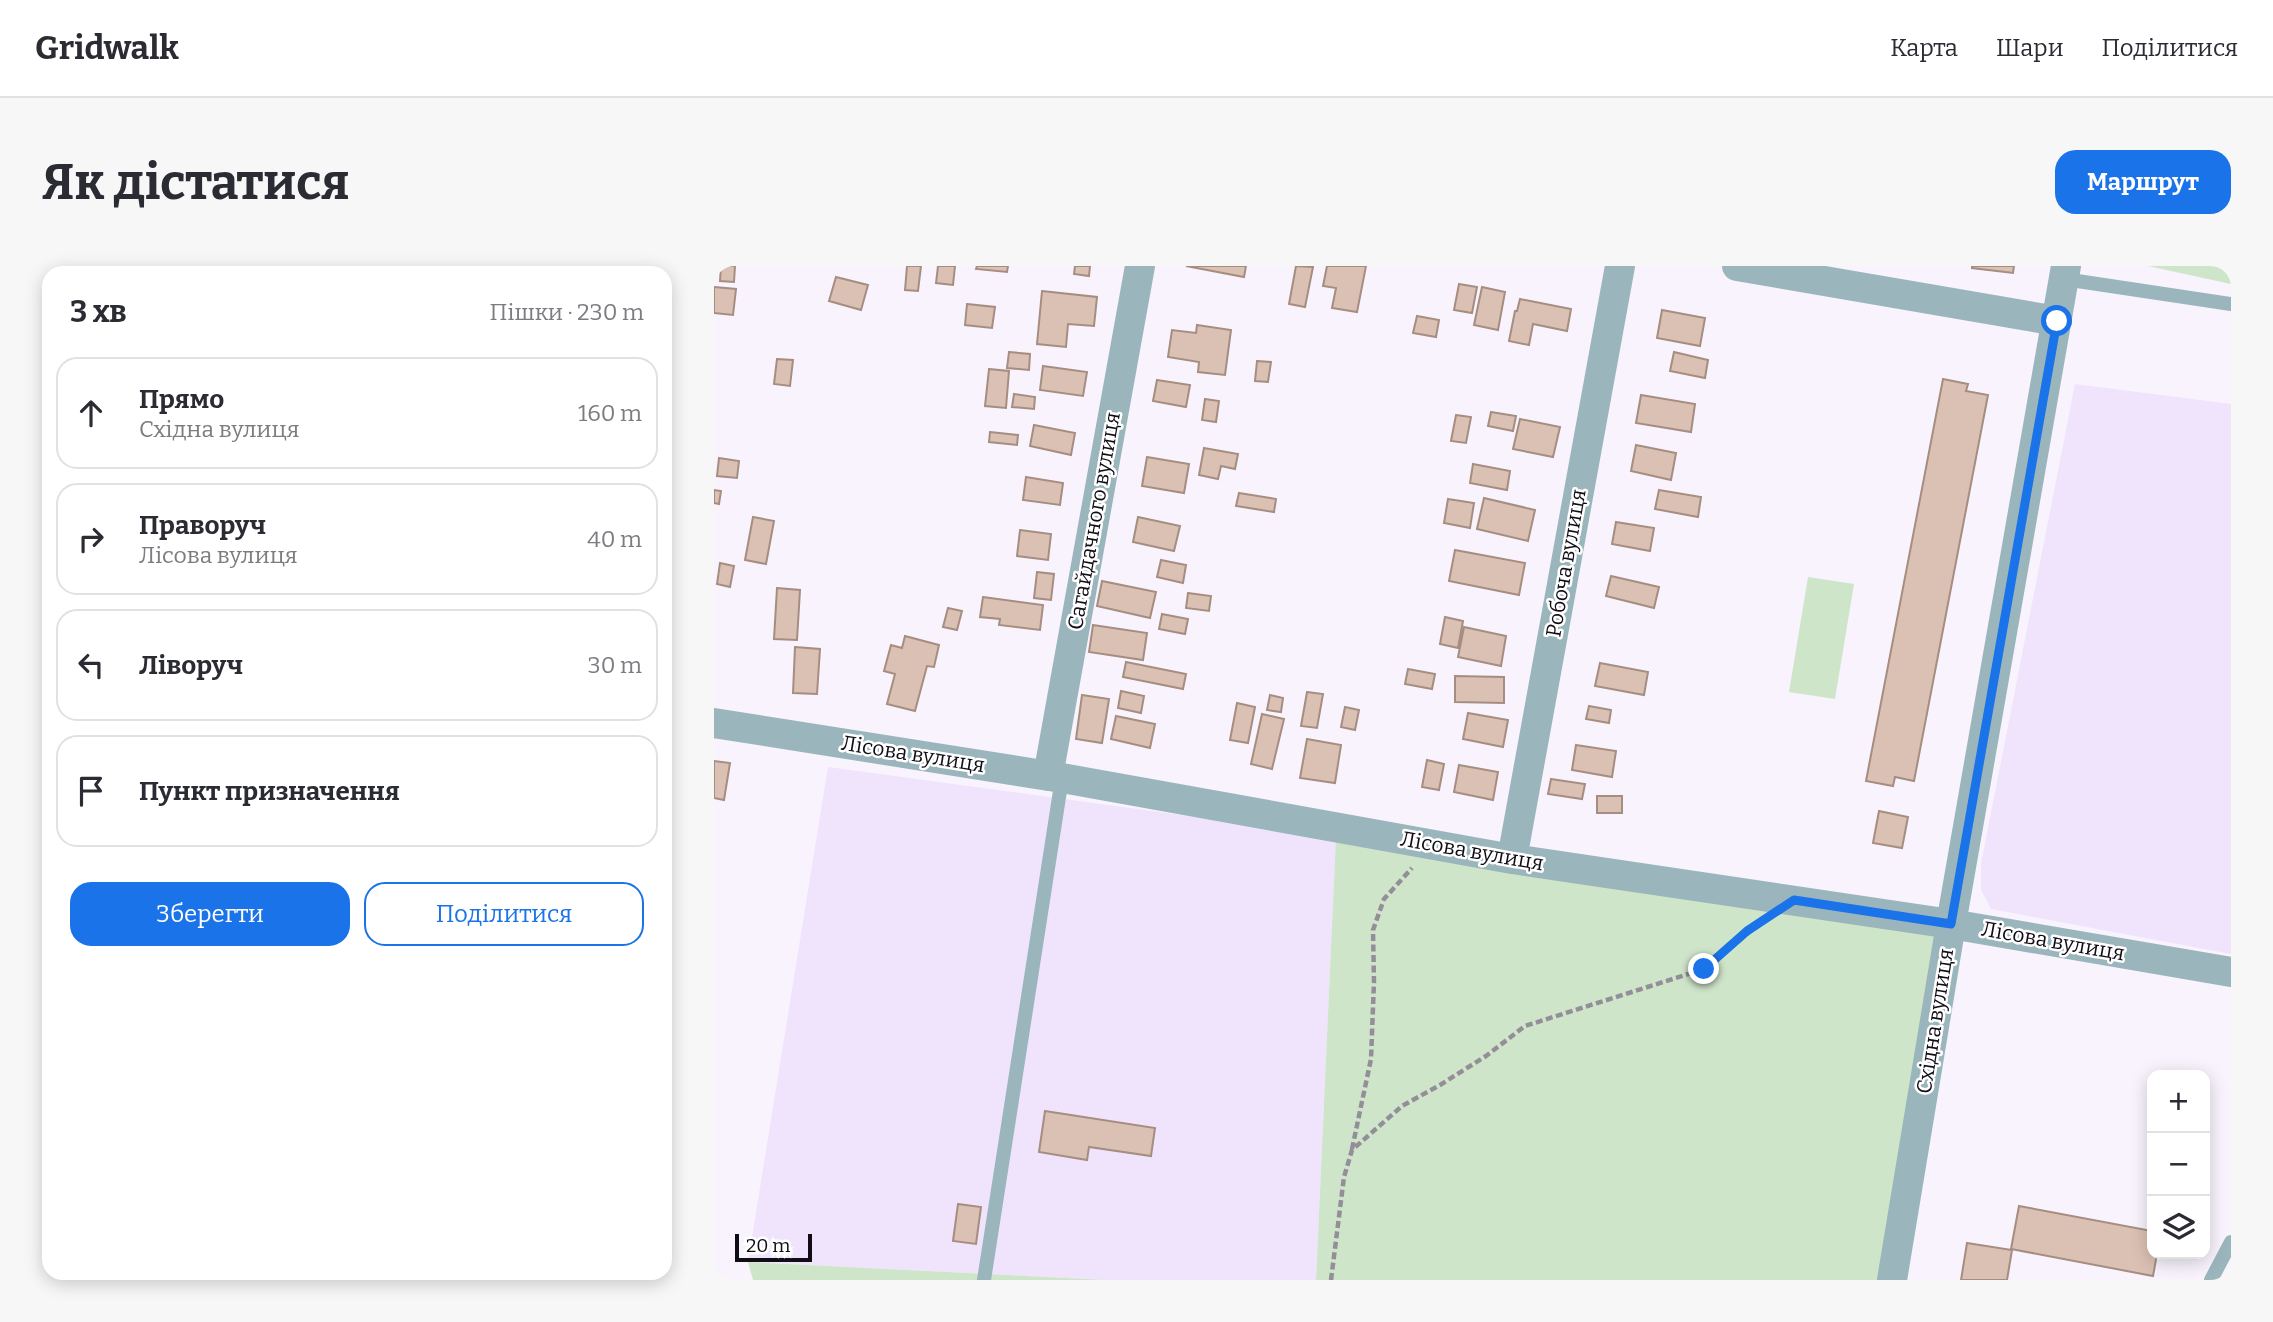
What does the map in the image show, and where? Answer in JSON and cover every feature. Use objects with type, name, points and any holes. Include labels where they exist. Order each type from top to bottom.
[{"type":"street","name":"Сагайдачного вулиця","points":[[1055,777],[1140,266]]},
{"type":"street","name":"Робоча вулиця","points":[[1512,859],[1620,266]]},
{"type":"street","points":[[1737,266],[2057,321]]},
{"type":"street","name":"Східна вулиця","points":[[1892,1280],[1951,924],[2065,273]]},
{"type":"street","name":"Лісова вулиця","points":[[714,723],[1055,777],[1512,859],[1951,924],[2231,972]]},
{"type":"lane","points":[[2065,273],[2231,304]]},
{"type":"lane","points":[[984,1280],[1055,777]]},
{"type":"lane","points":[[2211,1280],[2231,1242]]},
{"type":"path","points":[[1331,1280],[1344,1177],[1371,1059],[1373,930],[1384,900],[1434,845]]},
{"type":"path","points":[[1352,1150],[1402,1106],[1486,1056],[1525,1026],[1704,969],[1747,931],[1794,900]]},
{"type":"shaded area","points":[[2075,384],[2231,404],[2231,954],[1991,909],[1981,890],[1981,864]]},
{"type":"shaded area","points":[[828,767],[1336,836],[1316,1280],[1106,1280],[748,1262]]},
{"type":"green space","points":[[2148,266],[2231,266],[2231,284]]},
{"type":"green space","points":[[1808,577],[1854,584],[1835,699],[1789,692]]},
{"type":"green space","points":[[1336,836],[1941,934],[1888,1280],[1316,1280]]},
{"type":"green space","points":[[748,1262],[1106,1280],[753,1280]]},
{"type":"building","points":[[721,266],[735,266],[734,282],[720,281]]},
{"type":"building","points":[[907,266],[921,266],[918,291],[905,290]]},
{"type":"building","points":[[938,266],[955,266],[953,285],[936,283]]},
{"type":"building","points":[[977,266],[1008,266],[1007,272],[976,269]]},
{"type":"building","points":[[1075,266],[1090,266],[1089,276],[1074,274]]},
{"type":"building","points":[[1186,266],[1246,266],[1244,277]]},
{"type":"building","points":[[1296,266],[1313,267],[1305,307],[1289,304]]},
{"type":"building","points":[[1327,266],[1366,266],[1357,312],[1332,308],[1336,288],[1323,286]]},
{"type":"building","points":[[1972,266],[2014,266],[2013,273]]},
{"type":"building","points":[[836,277],[868,285],[861,310],[829,301]]},
{"type":"building","points":[[1459,284],[1477,287],[1472,313],[1454,310]]},
{"type":"building","points":[[714,287],[736,289],[733,315],[714,313]]},
{"type":"building","points":[[1482,287],[1505,292],[1498,330],[1474,325]]},
{"type":"building","points":[[1042,291],[1097,297],[1094,326],[1068,324],[1066,347],[1037,344]]},
{"type":"building","points":[[1520,299],[1571,309],[1567,331],[1533,324],[1529,345],[1509,341]]},
{"type":"building","points":[[967,304],[995,307],[992,328],[965,325]]},
{"type":"building","points":[[1662,310],[1705,318],[1700,346],[1657,338]]},
{"type":"building","points":[[1417,316],[1439,320],[1436,337],[1413,333]]},
{"type":"building","points":[[1197,325],[1231,330],[1225,375],[1198,372],[1199,362],[1168,357],[1172,330],[1196,333]]},
{"type":"building","points":[[1009,352],[1030,354],[1029,370],[1007,368]]},
{"type":"building","points":[[1674,352],[1708,360],[1705,378],[1670,371]]},
{"type":"building","points":[[777,359],[793,360],[790,386],[774,384]]},
{"type":"building","points":[[1257,361],[1271,362],[1268,382],[1255,381]]},
{"type":"building","points":[[1043,366],[1087,372],[1083,396],[1040,390]]},
{"type":"building","points":[[989,369],[1009,371],[1006,408],[985,406]]},
{"type":"building","points":[[1943,379],[1968,384],[1966,391],[1988,395],[1914,781],[1895,777],[1893,786],[1866,781]]},
{"type":"building","points":[[1157,380],[1190,385],[1186,407],[1153,401]]},
{"type":"building","points":[[1014,394],[1035,397],[1034,409],[1012,407]]},
{"type":"building","points":[[1641,395],[1695,404],[1691,432],[1636,423]]},
{"type":"building","points":[[1205,399],[1219,401],[1216,422],[1202,420]]},
{"type":"building","points":[[1491,412],[1516,416],[1513,431],[1488,426]]},
{"type":"building","points":[[1456,415],[1471,417],[1466,443],[1451,441]]},
{"type":"building","points":[[1520,419],[1560,427],[1553,457],[1513,449]]},
{"type":"building","points":[[1034,425],[1075,433],[1071,455],[1030,446]]},
{"type":"building","points":[[990,432],[1018,435],[1017,445],[989,442]]},
{"type":"building","points":[[1636,445],[1676,453],[1671,480],[1631,471]]},
{"type":"building","points":[[1204,448],[1238,454],[1235,469],[1221,466],[1218,479],[1199,475]]},
{"type":"building","points":[[1147,457],[1189,464],[1184,493],[1142,486]]},
{"type":"building","points":[[719,458],[739,461],[737,478],[717,476]]},
{"type":"building","points":[[1473,464],[1510,471],[1507,490],[1470,483]]},
{"type":"building","points":[[1026,477],[1063,483],[1060,505],[1023,500]]},
{"type":"building","points":[[714,490],[721,491],[719,504],[714,503]]},
{"type":"building","points":[[1659,490],[1701,497],[1698,517],[1655,509]]},
{"type":"building","points":[[1239,493],[1276,499],[1274,512],[1236,506]]},
{"type":"building","points":[[1484,498],[1535,510],[1528,541],[1477,529]]},
{"type":"building","points":[[1448,499],[1474,503],[1470,528],[1444,523]]},
{"type":"building","points":[[753,517],[774,521],[766,564],[745,560]]},
{"type":"building","points":[[1138,517],[1180,526],[1174,551],[1133,542]]},
{"type":"building","points":[[1616,522],[1654,528],[1650,551],[1612,544]]},
{"type":"building","points":[[1020,530],[1051,534],[1048,560],[1017,556]]},
{"type":"building","points":[[1455,550],[1525,563],[1519,595],[1449,581]]},
{"type":"building","points":[[1161,560],[1186,565],[1183,583],[1157,577]]},
{"type":"building","points":[[720,563],[734,566],[730,587],[717,584]]},
{"type":"building","points":[[1037,572],[1054,574],[1051,600],[1034,598]]},
{"type":"building","points":[[1611,576],[1659,587],[1654,608],[1606,596]]},
{"type":"building","points":[[1102,581],[1156,592],[1150,618],[1097,606]]},
{"type":"building","points":[[777,588],[800,590],[797,640],[774,639]]},
{"type":"building","points":[[1188,593],[1211,596],[1209,611],[1186,608]]},
{"type":"building","points":[[983,597],[1043,605],[1040,630],[999,625],[1000,619],[980,617]]},
{"type":"building","points":[[948,608],[962,611],[957,630],[943,627]]},
{"type":"building","points":[[1162,614],[1188,619],[1185,634],[1159,629]]},
{"type":"building","points":[[1445,617],[1463,621],[1458,648],[1440,644]]},
{"type":"building","points":[[1093,625],[1147,633],[1143,660],[1089,652]]},
{"type":"building","points":[[1464,627],[1506,636],[1501,666],[1458,657]]},
{"type":"building","points":[[905,636],[939,645],[934,667],[927,666],[915,711],[887,704],[895,674],[884,671],[891,645],[902,648]]},
{"type":"building","points":[[795,647],[820,649],[817,694],[793,693]]},
{"type":"building","points":[[1126,662],[1186,674],[1183,689],[1123,677]]},
{"type":"building","points":[[1600,663],[1648,672],[1644,695],[1595,686]]},
{"type":"building","points":[[1408,669],[1435,674],[1432,689],[1405,684]]},
{"type":"building","points":[[1455,676],[1504,677],[1504,703],[1455,702]]},
{"type":"building","points":[[1121,691],[1144,696],[1141,713],[1118,708]]},
{"type":"building","points":[[1307,692],[1323,694],[1317,728],[1301,726]]},
{"type":"building","points":[[1082,695],[1109,699],[1102,743],[1076,739]]},
{"type":"building","points":[[1270,695],[1283,698],[1281,712],[1267,710]]},
{"type":"building","points":[[1237,703],[1255,707],[1248,743],[1230,740]]},
{"type":"building","points":[[1589,706],[1611,710],[1609,723],[1586,719]]},
{"type":"building","points":[[1345,707],[1359,710],[1355,730],[1341,727]]},
{"type":"building","points":[[1468,713],[1508,720],[1503,747],[1463,739]]},
{"type":"building","points":[[1262,714],[1284,719],[1272,769],[1251,764]]},
{"type":"building","points":[[1116,716],[1155,724],[1150,748],[1111,739]]},
{"type":"building","points":[[1307,739],[1341,745],[1335,783],[1300,778]]},
{"type":"building","points":[[1576,745],[1616,751],[1612,777],[1572,770]]},
{"type":"building","points":[[1427,760],[1444,764],[1439,790],[1422,787]]},
{"type":"building","points":[[714,761],[730,763],[724,800],[714,798]]},
{"type":"building","points":[[1459,765],[1498,772],[1493,800],[1454,792]]},
{"type":"building","points":[[1551,779],[1585,784],[1582,799],[1548,794]]},
{"type":"building","points":[[1597,796],[1622,796],[1622,813],[1597,813]]},
{"type":"building","points":[[1879,811],[1908,817],[1902,848],[1873,843]]},
{"type":"building","points":[[1045,1111],[1155,1128],[1151,1156],[1089,1147],[1087,1160],[1039,1152]]},
{"type":"building","points":[[958,1204],[981,1207],[976,1244],[953,1241]]},
{"type":"building","points":[[2019,1206],[2147,1230],[2147,1259],[2156,1259],[2153,1276],[2011,1249]]},
{"type":"building","points":[[1967,1243],[2012,1250],[2007,1280],[1961,1280]]},
{"type":"route","points":[[1704,969],[1747,931],[1794,900],[1951,924],[2057,321]]}]
